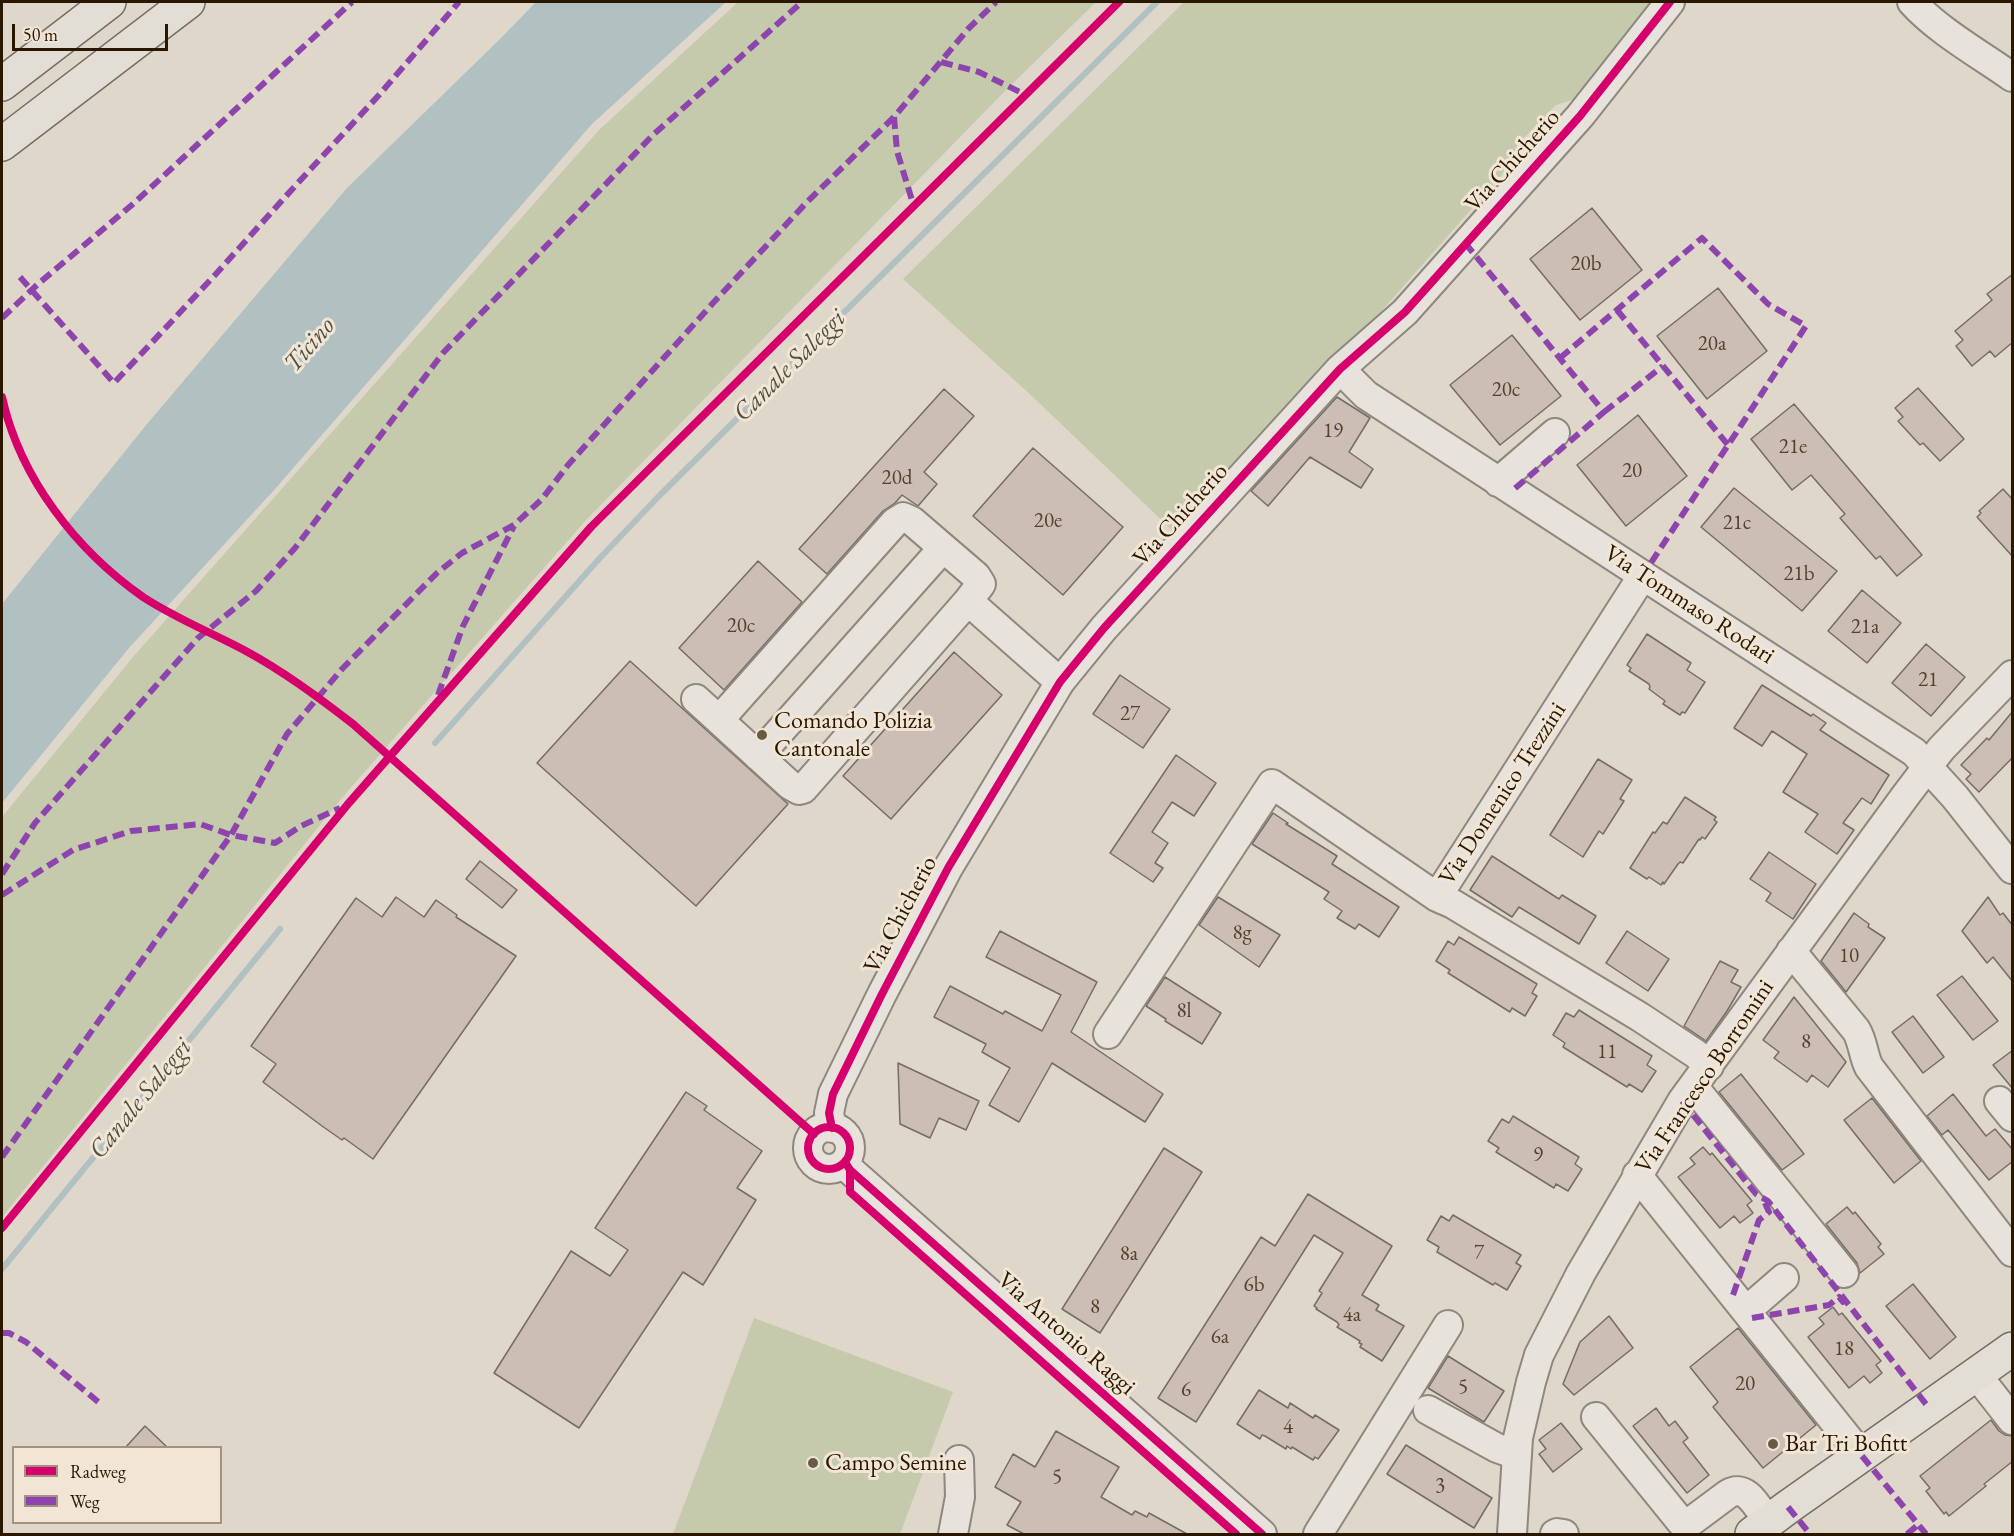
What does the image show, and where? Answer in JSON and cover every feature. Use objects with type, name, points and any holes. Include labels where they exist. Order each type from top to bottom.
[{"type":"main road","points":[[2,84],[109,2]]},
{"type":"main road","points":[[2,144],[188,2]]},
{"type":"main road","points":[[1760,1528],[2013,1349]]},
{"type":"street","name":"Via Chicherio","points":[[844,1162],[848,1157],[849,1144],[843,1133],[832,1128],[829,1113],[833,1094],[948,868],[1060,682],[1104,628],[1340,369],[1405,312],[1580,116],[1670,2]]},
{"type":"street","points":[[1912,2],[1964,44],[2013,77]]},
{"type":"street","name":"Via Tommaso Rodari","points":[[1340,369],[1366,395],[1914,752],[1928,765],[2013,869]]},
{"type":"street","points":[[1498,482],[1555,433]]},
{"type":"street","points":[[696,699],[718,720],[790,786],[799,790],[803,789],[968,601],[981,584],[980,580],[912,521],[903,517],[899,519],[718,720]]},
{"type":"street","points":[[758,756],[943,548]]},
{"type":"street","name":"Via Domenico Trezzini","points":[[1108,1034],[1272,784],[1437,897],[1643,575]]},
{"type":"street","points":[[968,601],[1060,682]]},
{"type":"street","name":"Via Francesco Borromini","points":[[1512,1534],[1518,1438],[1539,1355],[1581,1273],[1637,1175],[1701,1076],[1928,765],[1976,711],[2013,675]]},
{"type":"street","points":[[1437,897],[1453,904],[1630,1011],[1696,1054],[1701,1076],[1844,1273]]},
{"type":"street","points":[[1791,951],[1856,1030],[1861,1038],[1869,1067],[2013,1252]]},
{"type":"street","name":"Via Antonio Raggi","points":[[844,1162],[850,1170],[1262,1534]]},
{"type":"street","points":[[1637,1175],[1862,1456]]},
{"type":"street","points":[[1746,1311],[1784,1278]]},
{"type":"street","points":[[1318,1534],[1448,1325]]},
{"type":"street","points":[[1976,1374],[2013,1420]]},
{"type":"street","points":[[1428,1410],[1497,1448],[1517,1455]]},
{"type":"street","points":[[1596,1417],[1681,1522],[1689,1523],[1735,1490],[1740,1490],[1750,1497],[1760,1528]]},
{"type":"street","points":[[953,1534],[960,1497],[959,1460]]},
{"type":"street","points":[[1555,1534],[1564,1534]]},
{"type":"green space","points":[[738,2],[1096,2],[1004,92],[586,520],[346,793],[2,1217],[2,817],[133,657],[599,130]]},
{"type":"green space","points":[[1184,2],[1653,2],[1575,99],[1556,105],[1518,144],[1506,170],[1363,332],[1174,532],[1034,398],[903,279]]},
{"type":"green space","name":"Campo Semine","points":[[754,1318],[953,1392],[900,1534],[673,1534]]},
{"type":"water","name":"Ticino","points":[[536,2],[726,2],[592,124],[275,489],[129,648],[2,803],[2,604],[147,424],[347,188]]},
{"type":"building","points":[[1592,208],[1642,270],[1580,320],[1530,259]]},
{"type":"building","points":[[2013,274],[2013,342],[1995,357],[1990,351],[1972,366],[1956,346],[1963,340],[1955,331],[1992,300],[1987,294]]},
{"type":"building","points":[[1718,288],[1767,351],[1707,399],[1657,336]]},
{"type":"building","points":[[1512,335],[1561,396],[1500,445],[1450,385]]},
{"type":"building","points":[[1918,388],[1964,439],[1940,461],[1923,443],[1920,445],[1898,421],[1903,417],[1895,408]]},
{"type":"building","points":[[944,389],[974,416],[924,472],[937,484],[918,506],[902,495],[883,511],[827,574],[799,549]]},
{"type":"building","points":[[1337,397],[1370,418],[1349,452],[1373,469],[1361,488],[1310,457],[1268,506],[1251,491]]},
{"type":"building","points":[[1794,404],[1922,555],[1897,576],[1880,556],[1876,559],[1840,518],[1845,514],[1811,475],[1792,490],[1751,439]]},
{"type":"building","points":[[1638,415],[1687,476],[1626,526],[1577,465]]},
{"type":"building","points":[[1033,448],[1123,527],[1063,595],[973,516]]},
{"type":"building","points":[[1734,488],[1837,571],[1802,611],[1701,527]]},
{"type":"building","points":[[2003,489],[2013,500],[2013,557],[1977,517],[1981,513],[1979,511]]},
{"type":"building","points":[[758,561],[802,602],[724,690],[679,648]]},
{"type":"building","points":[[1862,590],[1901,623],[1867,663],[1828,631]]},
{"type":"building","points":[[1647,634],[1691,663],[1687,670],[1705,682],[1685,713],[1682,712],[1680,715],[1663,704],[1665,701],[1649,689],[1649,684],[1629,671],[1631,668],[1627,665]]},
{"type":"building","points":[[1926,644],[1965,677],[1931,716],[1892,683]]},
{"type":"building","points":[[954,652],[1002,695],[891,819],[843,776]]},
{"type":"building","points":[[630,661],[788,804],[696,906],[537,763]]},
{"type":"building","points":[[1120,675],[1170,709],[1143,748],[1093,714]]},
{"type":"building","points":[[1762,685],[1826,723],[1820,730],[1889,775],[1871,804],[1862,798],[1843,823],[1854,830],[1837,854],[1805,832],[1818,814],[1783,792],[1807,754],[1772,731],[1762,746],[1734,728]]},
{"type":"building","points":[[2013,711],[2013,757],[1979,792],[1966,779],[1971,774],[1961,765],[1987,738],[1989,740]]},
{"type":"building","points":[[1176,755],[1216,783],[1194,816],[1172,802],[1152,832],[1168,843],[1155,863],[1163,868],[1153,882],[1110,853]]},
{"type":"building","points":[[1598,759],[1632,780],[1620,799],[1624,801],[1603,834],[1599,831],[1583,857],[1550,835]]},
{"type":"building","points":[[1685,797],[1716,817],[1714,820],[1717,822],[1705,839],[1702,837],[1699,839],[1683,863],[1680,862],[1661,885],[1630,868],[1653,832],[1655,833],[1663,822],[1667,824]]},
{"type":"building","points":[[1273,813],[1288,823],[1286,824],[1337,856],[1332,864],[1399,907],[1379,937],[1359,924],[1355,929],[1337,918],[1342,911],[1324,899],[1329,892],[1252,844]]},
{"type":"building","points":[[1769,852],[1816,884],[1793,919],[1766,901],[1771,893],[1750,879]]},
{"type":"building","points":[[1492,856],[1559,899],[1562,895],[1596,916],[1579,944],[1519,907],[1512,917],[1470,890]]},
{"type":"building","points":[[480,861],[517,890],[502,908],[466,879]]},
{"type":"building","points":[[396,897],[424,917],[436,900],[457,915],[456,917],[516,956],[373,1159],[344,1138],[342,1140],[322,1126],[263,1082],[276,1064],[251,1046],[356,898],[382,917]]},
{"type":"building","points":[[1218,897],[1280,935],[1259,967],[1199,925]]},
{"type":"building","points":[[1988,897],[2000,915],[2003,913],[2013,926],[2013,982],[1993,957],[1987,963],[1962,931]]},
{"type":"building","points":[[1854,913],[1869,924],[1868,927],[1885,938],[1846,992],[1821,961]]},
{"type":"building","points":[[1000,931],[1097,982],[1071,1032],[1163,1094],[1145,1122],[1052,1063],[1019,1122],[989,1105],[1010,1068],[982,1052],[986,1044],[934,1017],[950,986],[1003,1014],[1005,1011],[1042,1031],[1061,995],[986,957]]},
{"type":"building","points":[[1627,931],[1669,959],[1648,991],[1606,963]]},
{"type":"building","points":[[1459,937],[1537,984],[1532,993],[1537,996],[1525,1016],[1512,1008],[1510,1012],[1448,973],[1450,970],[1436,961],[1448,941],[1454,945]]},
{"type":"building","points":[[1720,961],[1738,970],[1731,982],[1741,987],[1706,1041],[1684,1026]]},
{"type":"building","points":[[1962,976],[1998,1021],[1973,1040],[1937,995]]},
{"type":"building","points":[[1165,977],[1221,1013],[1202,1044],[1146,1006]]},
{"type":"building","points":[[1794,997],[1846,1062],[1828,1087],[1812,1075],[1807,1082],[1774,1058],[1779,1052],[1763,1040]]},
{"type":"building","points":[[1579,1010],[1652,1056],[1647,1065],[1656,1071],[1642,1092],[1629,1084],[1627,1087],[1563,1047],[1565,1043],[1553,1035],[1566,1013],[1574,1017]]},
{"type":"building","points":[[1913,1016],[1944,1057],[1923,1073],[1892,1032]]},
{"type":"building","points":[[2013,1050],[2013,1089],[1993,1065]]},
{"type":"building","points":[[898,1063],[979,1101],[966,1130],[939,1118],[930,1138],[900,1124]]},
{"type":"building","points":[[1741,1074],[1804,1154],[1782,1170],[1719,1092]]},
{"type":"building","points":[[686,1092],[707,1106],[704,1110],[762,1151],[737,1188],[756,1200],[703,1285],[683,1272],[579,1428],[494,1373],[571,1251],[610,1276],[628,1250],[595,1228]]},
{"type":"building","points":[[1953,1094],[1986,1136],[1995,1129],[2013,1150],[2013,1161],[1989,1180],[1948,1130],[1942,1135],[1927,1116]]},
{"type":"building","points":[[1872,1098],[1921,1161],[1894,1183],[1844,1120]]},
{"type":"building","points":[[1513,1116],[1579,1157],[1575,1164],[1582,1169],[1568,1191],[1556,1184],[1554,1188],[1496,1152],[1499,1148],[1488,1141],[1502,1119],[1509,1123]]},
{"type":"building","points":[[1703,1147],[1710,1155],[1712,1153],[1752,1201],[1747,1205],[1753,1213],[1740,1223],[1734,1216],[1720,1228],[1678,1177],[1695,1164],[1690,1158]]},
{"type":"building","points":[[1164,1148],[1202,1172],[1100,1333],[1062,1309]]},
{"type":"building","points":[[1308,1194],[1392,1246],[1362,1295],[1379,1305],[1376,1310],[1404,1326],[1382,1361],[1360,1347],[1362,1344],[1359,1343],[1360,1341],[1337,1327],[1339,1325],[1337,1322],[1316,1309],[1314,1306],[1322,1293],[1319,1291],[1343,1253],[1314,1235],[1196,1422],[1158,1398],[1261,1237],[1275,1246]]},
{"type":"building","points":[[1847,1207],[1853,1214],[1855,1212],[1881,1244],[1878,1247],[1884,1254],[1860,1273],[1857,1263],[1826,1224]]},
{"type":"building","points":[[1453,1215],[1521,1255],[1516,1263],[1521,1266],[1507,1290],[1495,1283],[1493,1285],[1437,1252],[1439,1247],[1427,1240],[1441,1216],[1449,1221]]},
{"type":"building","points":[[1913,1284],[1956,1337],[1930,1359],[1886,1306]]},
{"type":"building","points":[[1833,1307],[1839,1315],[1842,1313],[1881,1361],[1876,1365],[1882,1373],[1870,1383],[1864,1376],[1849,1388],[1808,1337],[1824,1324],[1819,1318]]},
{"type":"building","points":[[1609,1316],[1633,1348],[1574,1395],[1563,1384],[1580,1342]]},
{"type":"building","points":[[1738,1328],[1816,1425],[1763,1468],[1713,1407],[1718,1402],[1690,1367]]},
{"type":"building","points":[[1448,1356],[1504,1391],[1484,1422],[1428,1388]]},
{"type":"building","points":[[1259,1390],[1288,1408],[1290,1403],[1313,1418],[1315,1415],[1339,1430],[1318,1459],[1315,1457],[1313,1460],[1292,1447],[1291,1449],[1287,1446],[1286,1449],[1265,1436],[1262,1435],[1260,1439],[1237,1424]]},
{"type":"building","points":[[1656,1408],[1669,1426],[1675,1421],[1688,1438],[1683,1442],[1709,1475],[1687,1493],[1633,1426]]},
{"type":"building","points":[[1991,1420],[1999,1431],[2013,1436],[2013,1461],[1949,1516],[1946,1512],[1944,1514],[1926,1491],[1930,1488],[1920,1476]]},
{"type":"building","points":[[1561,1423],[1582,1449],[1553,1472],[1539,1454],[1546,1449],[1539,1440]]},
{"type":"building","points":[[145,1426],[166,1446],[127,1446]]},
{"type":"building","points":[[1056,1431],[1119,1467],[1101,1497],[1132,1515],[1135,1511],[1147,1517],[1149,1513],[1187,1534],[1024,1534],[1007,1525],[1021,1502],[995,1487],[1013,1454],[1035,1467]]},
{"type":"building","points":[[1406,1445],[1492,1498],[1474,1528],[1387,1474]]},
{"type":"waterway","name":"Canale Saleggi","points":[[435,743],[599,559],[659,496],[1157,2]]},
{"type":"waterway","name":"Canale Saleggi","points":[[2,1269],[280,929]]},
{"type":"marked path","points":[[2,318],[38,284],[133,204],[352,2]]},
{"type":"marked path","points":[[20,277],[114,383],[379,95],[459,2]]},
{"type":"marked path","points":[[2,874],[35,823],[198,638],[256,591],[295,548],[443,353],[653,135],[802,2]]},
{"type":"marked path","points":[[2,1157],[231,835],[287,734],[342,669],[437,573],[462,553],[514,525],[542,499],[568,465],[713,303],[807,202],[894,117],[969,28],[996,2]]},
{"type":"marked path","points":[[941,62],[979,72],[1026,95]]},
{"type":"marked path","points":[[894,117],[897,151],[914,207]]},
{"type":"marked path","points":[[1560,358],[1702,238],[1768,304],[1806,326],[1643,575]]},
{"type":"marked path","points":[[1465,243],[1604,412],[1512,491]]},
{"type":"marked path","points":[[1617,310],[1728,445]]},
{"type":"marked path","points":[[1604,412],[1663,366]]},
{"type":"marked path","points":[[438,695],[463,626],[514,526]]},
{"type":"marked path","points":[[2,895],[73,850],[131,831],[200,824],[231,835],[275,843],[301,826],[340,808]]},
{"type":"marked path","points":[[1682,1101],[1756,1194],[1768,1201],[1929,1408]]},
{"type":"marked path","points":[[1733,1295],[1759,1220],[1769,1212],[1764,1201]]},
{"type":"marked path","points":[[1752,1318],[1829,1305],[1839,1297],[1843,1302],[1845,1300]]},
{"type":"marked path","points":[[2,1333],[9,1333],[26,1342],[102,1405]]},
{"type":"marked path","points":[[1862,1456],[1926,1534]]},
{"type":"marked path","points":[[1788,1507],[1810,1534]]},
{"type":"marked path","points":[[1907,1534],[1918,1525]]},
{"type":"cycle path","points":[[2,1228],[348,804],[591,527],[1119,2]]},
{"type":"cycle path","points":[[832,1128],[829,1113],[833,1094],[882,994],[948,868],[1060,682],[1104,628],[1340,369],[1405,312],[1580,116],[1670,2]]},
{"type":"cycle path","points":[[2,397],[10,427],[22,456],[54,510],[95,557],[118,578],[168,612],[273,667],[353,724],[814,1134]]},
{"type":"cycle path","points":[[829,1127],[844,1133],[850,1148],[844,1163],[829,1169],[814,1163],[808,1148],[814,1133],[829,1127]]},
{"type":"cycle path","points":[[845,1162],[850,1170],[1262,1534]]},
{"type":"cycle path","points":[[850,1170],[850,1192],[1236,1534]]},
{"type":"place","name":"Comando Polizia Cantonale","points":[[762,735]]},
{"type":"place","name":"Bar Tri Bofitt","points":[[1773,1444]]},
{"type":"place","name":"Campo Semine","points":[[813,1463]]}]
